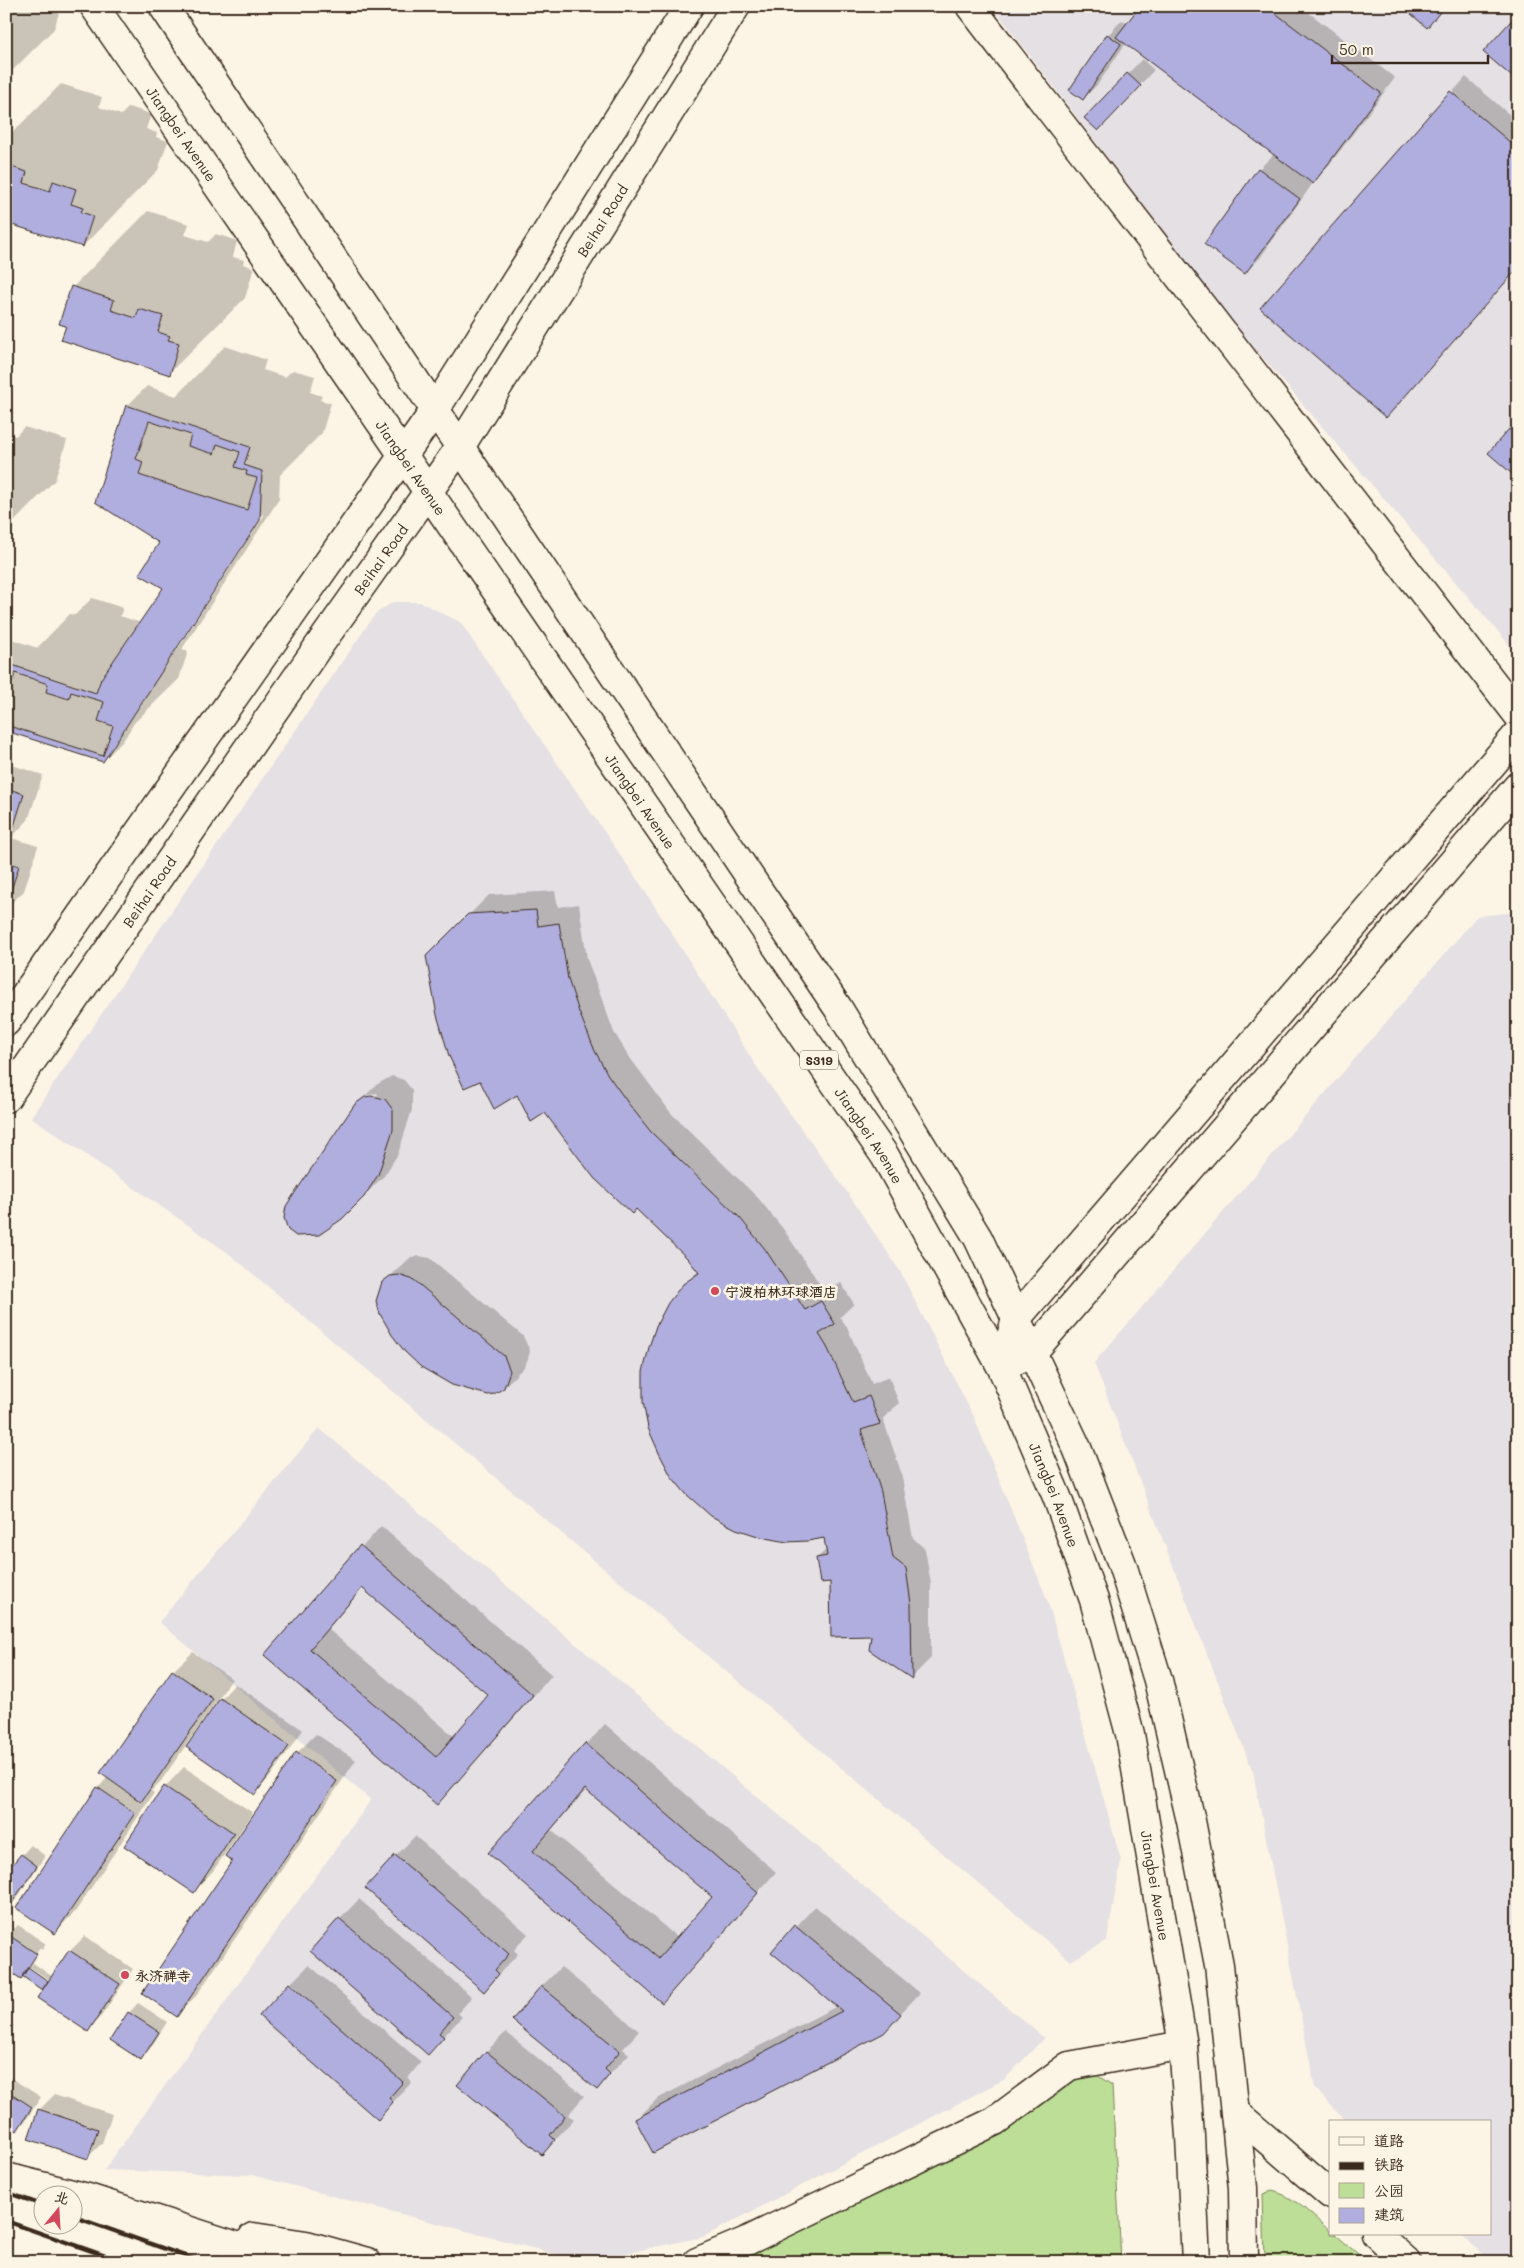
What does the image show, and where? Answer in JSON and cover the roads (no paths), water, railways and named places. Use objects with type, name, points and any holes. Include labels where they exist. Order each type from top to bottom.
[{"type":"main road","name":"Jiangbei Avenue","points":[[94,6],[885,1156],[1002,1368],[1057,1497],[1091,1591],[1130,1734],[1183,2045],[1190,2136],[1196,2262]]},
{"type":"main road","points":[[163,6],[838,1008],[978,1238],[1077,1448],[1122,1564],[1158,1680],[1191,1821],[1219,1965],[1243,2188],[1244,2262]]},
{"type":"main road","points":[[6,1022],[435,410],[690,6]]},
{"type":"main road","name":"Beihai Road","points":[[6,1098],[318,647],[460,447],[736,6]]},
{"type":"main road","points":[[970,6],[1518,715]]},
{"type":"main road","points":[[1002,1368],[1016,1319],[1518,734]]},
{"type":"main road","points":[[1002,1368],[1032,1353],[1518,786]]},
{"type":"main road","points":[[697,2262],[749,2240],[995,2121],[1069,2066],[1183,2045]]},
{"type":"main road","points":[[1235,2112],[1329,2193]]},
{"type":"main road","points":[[6,2177],[88,2198],[286,2262]]},
{"type":"main road","points":[[6,2196],[32,2205]]},
{"type":"main road","points":[[6,2212],[32,2221]]},
{"type":"main road","points":[[82,2222],[206,2262]]},
{"type":"main road","points":[[166,2223],[306,2245],[367,2262]]},
{"type":"main road","points":[[6,2236],[79,2262]]},
{"type":"main road","points":[[76,2236],[151,2262]]},
{"type":"main road","points":[[1378,2236],[1407,2262]]},
{"type":"main road","points":[[6,2258],[18,2262]]},
{"type":"railway","points":[[6,2192],[32,2201]]},
{"type":"railway","points":[[82,2220],[202,2262]]},
{"type":"railway","points":[[6,2221],[123,2262]]},
{"type":"place","name":"宁波柏林环球酒店","points":[[715,1291]]},
{"type":"place","name":"永济禅寺","points":[[125,1975]]}]
